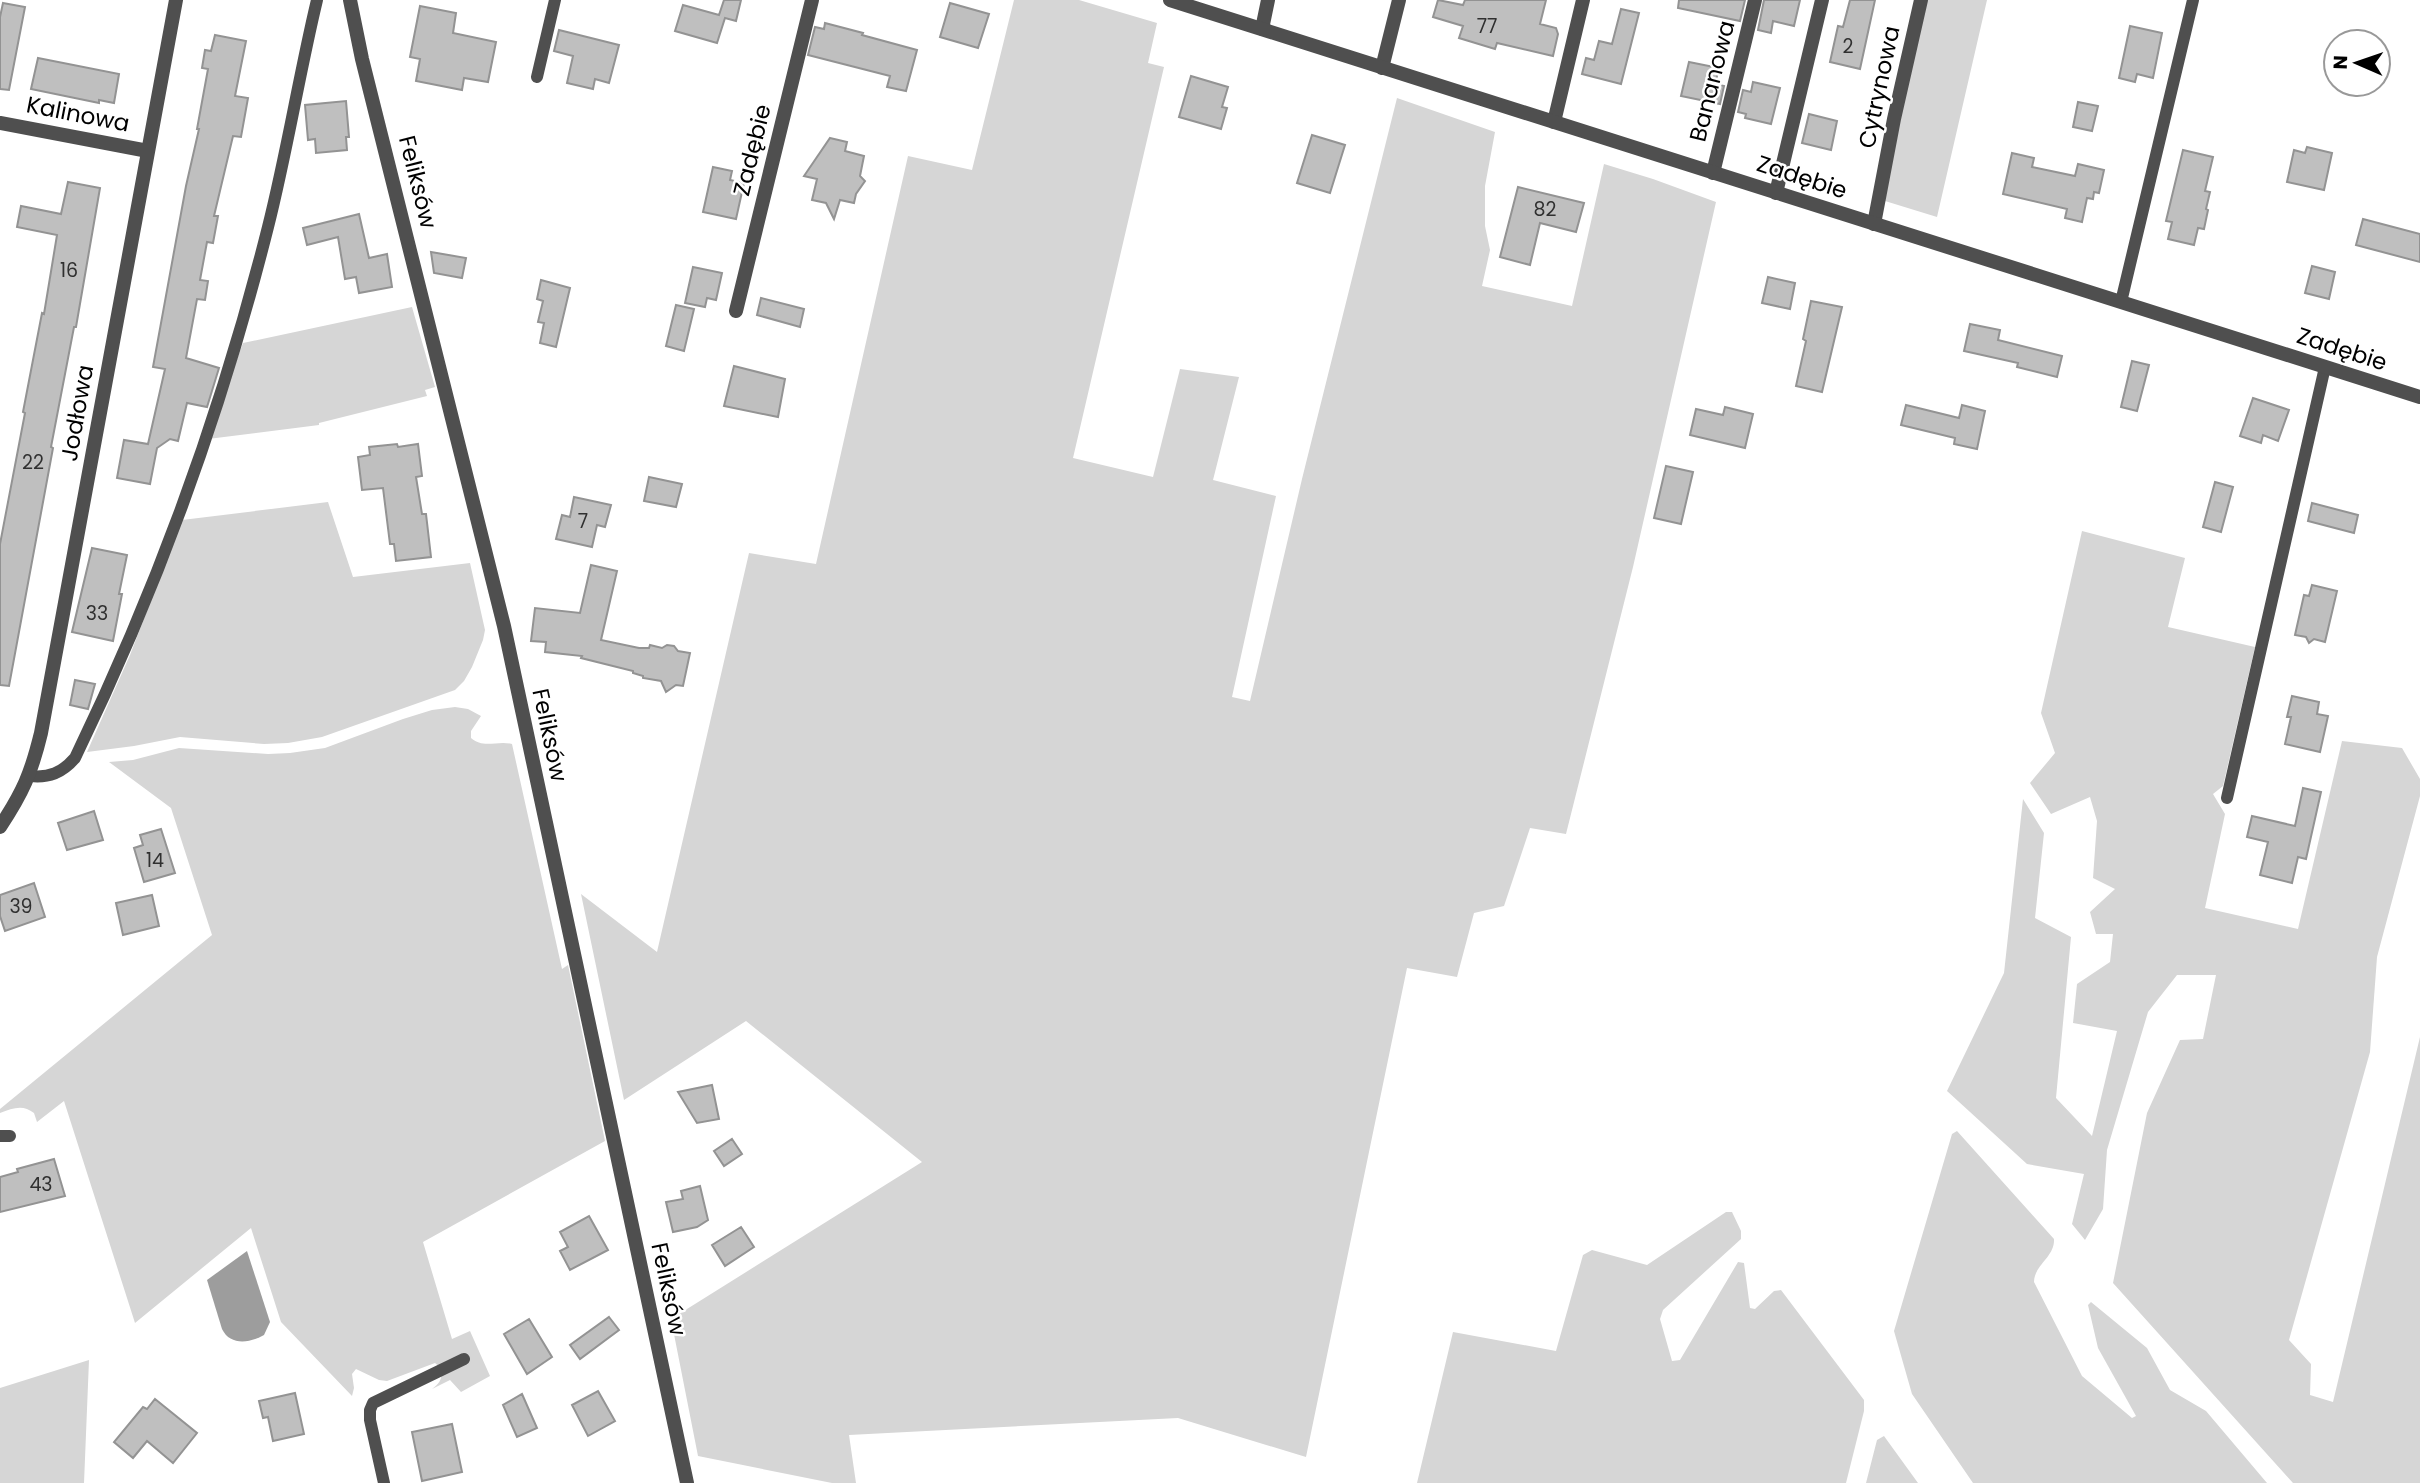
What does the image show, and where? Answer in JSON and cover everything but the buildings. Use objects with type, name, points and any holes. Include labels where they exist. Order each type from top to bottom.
[{"type":"street","name":"Jodłowa","points":[[0,827],[30,776],[41,733],[176,0]]},
{"type":"street","name":"Feliksów","points":[[350,0],[362,59],[504,626],[687,1483]]},
{"type":"street","name":"Zadębie","points":[[736,311],[812,0]]},
{"type":"street","points":[[1262,29],[1268,0]]},
{"type":"street","points":[[1382,68],[1399,0]]},
{"type":"street","points":[[1554,122],[1583,0]]},
{"type":"street","name":"Bananowa","points":[[1713,173],[1755,0]]},
{"type":"street","points":[[1776,193],[1822,0]]},
{"type":"street","name":"Cytrynowa","points":[[1874,225],[1921,0]]},
{"type":"street","name":"Zadębie","points":[[1176,1],[2420,397]]},
{"type":"street","name":"Kalinowa","points":[[0,122],[148,151]]},
{"type":"lane","points":[[30,776],[52,776],[75,758],[132,638],[176,521],[234,348],[268,228],[317,0]]},
{"type":"lane","points":[[537,77],[555,0]]},
{"type":"lane","points":[[2121,302],[2193,0]]},
{"type":"lane","points":[[2227,798],[2325,367]]},
{"type":"lane","points":[[384,1483],[371,1424],[370,1409],[373,1403],[464,1359]]},
{"type":"shaded area","points":[[1014,0],[1079,0],[1157,23],[1148,63],[1164,67],[1073,458],[1153,477],[1180,369],[1239,377],[1213,480],[1276,496],[1232,697],[1250,701],[1397,98],[1495,132],[1485,186],[1485,226],[1490,250],[1482,286],[1572,306],[1604,164],[1716,202],[1633,567],[1566,834],[1530,828],[1504,906],[1474,913],[1457,977],[1407,968],[1306,1457],[1178,1418],[849,1435],[856,1483],[832,1483],[698,1456],[671,1319],[922,1162],[746,1021],[624,1100],[581,894],[657,952],[749,553],[816,564],[908,156],[972,170]]},
{"type":"shaded area","points":[[1926,0],[1987,0],[1937,217],[1885,201],[1899,117]]},
{"type":"shaded area","points":[[412,307],[435,387],[425,390],[427,396],[319,425],[208,439],[243,343]]},
{"type":"shaded area","points":[[328,502],[353,577],[470,563],[485,630],[464,681],[455,690],[322,737],[264,744],[180,737],[87,752],[130,655],[182,520]]},
{"type":"shaded area","points":[[2082,531],[2185,558],[2168,627],[2255,647],[2223,786],[2213,794],[2225,814],[2205,908],[2298,929],[2342,741],[2402,748],[2420,779],[2420,796],[2377,957],[2370,1052],[2289,1340],[2311,1364],[2310,1395],[2333,1402],[2420,1037],[2420,1483],[2293,1483],[2113,1283],[2147,1113],[2180,1040],[2203,1039],[2216,975],[2177,975],[2148,1012],[2107,1150],[2103,1209],[2085,1240],[2072,1224],[2084,1174],[2027,1164],[1947,1091],[2004,973],[2023,799],[2044,833],[2035,918],[2071,937],[2056,1098],[2092,1136],[2117,1031],[2073,1023],[2077,984],[2110,962],[2113,934],[2096,934],[2090,912],[2115,889],[2093,878],[2097,821],[2090,797],[2051,814],[2030,783],[2055,753],[2041,713]]},
{"type":"shaded area","points":[[455,707],[468,709],[481,716],[471,731],[471,738],[486,744],[512,744],[562,969],[568,965],[605,1141],[423,1242],[452,1339],[470,1331],[490,1376],[461,1392],[450,1380],[432,1389],[442,1375],[441,1368],[435,1363],[387,1381],[356,1369],[352,1374],[352,1396],[281,1322],[251,1228],[135,1323],[64,1101],[37,1122],[34,1113],[26,1108],[14,1108],[0,1113],[0,1109],[212,935],[171,808],[109,762],[133,760],[179,748],[268,754],[325,748],[403,719],[432,710]]},
{"type":"shaded area","points":[[1957,1131],[2054,1239],[2051,1251],[2037,1271],[2034,1282],[2082,1376],[2132,1418],[2136,1416],[2098,1348],[2088,1305],[2091,1302],[2147,1348],[2170,1390],[2206,1411],[2267,1483],[1973,1483],[1912,1394],[1894,1331],[1952,1134]]},
{"type":"shaded area","points":[[1726,1212],[1732,1212],[1741,1231],[1741,1239],[1663,1310],[1660,1319],[1672,1361],[1680,1360],[1738,1262],[1744,1263],[1750,1308],[1755,1309],[1774,1291],[1781,1290],[1864,1400],[1864,1411],[1846,1483],[1417,1483],[1453,1332],[1556,1351],[1583,1255],[1592,1250],[1647,1265]]},
{"type":"shaded area","points":[[247,1251],[270,1322],[264,1335],[241,1341],[230,1338],[222,1329],[207,1280]]},
{"type":"shaded area","points":[[89,1360],[84,1483],[0,1483],[0,1388]]},
{"type":"shaded area","points":[[1884,1436],[1918,1483],[1866,1483],[1877,1440]]}]
